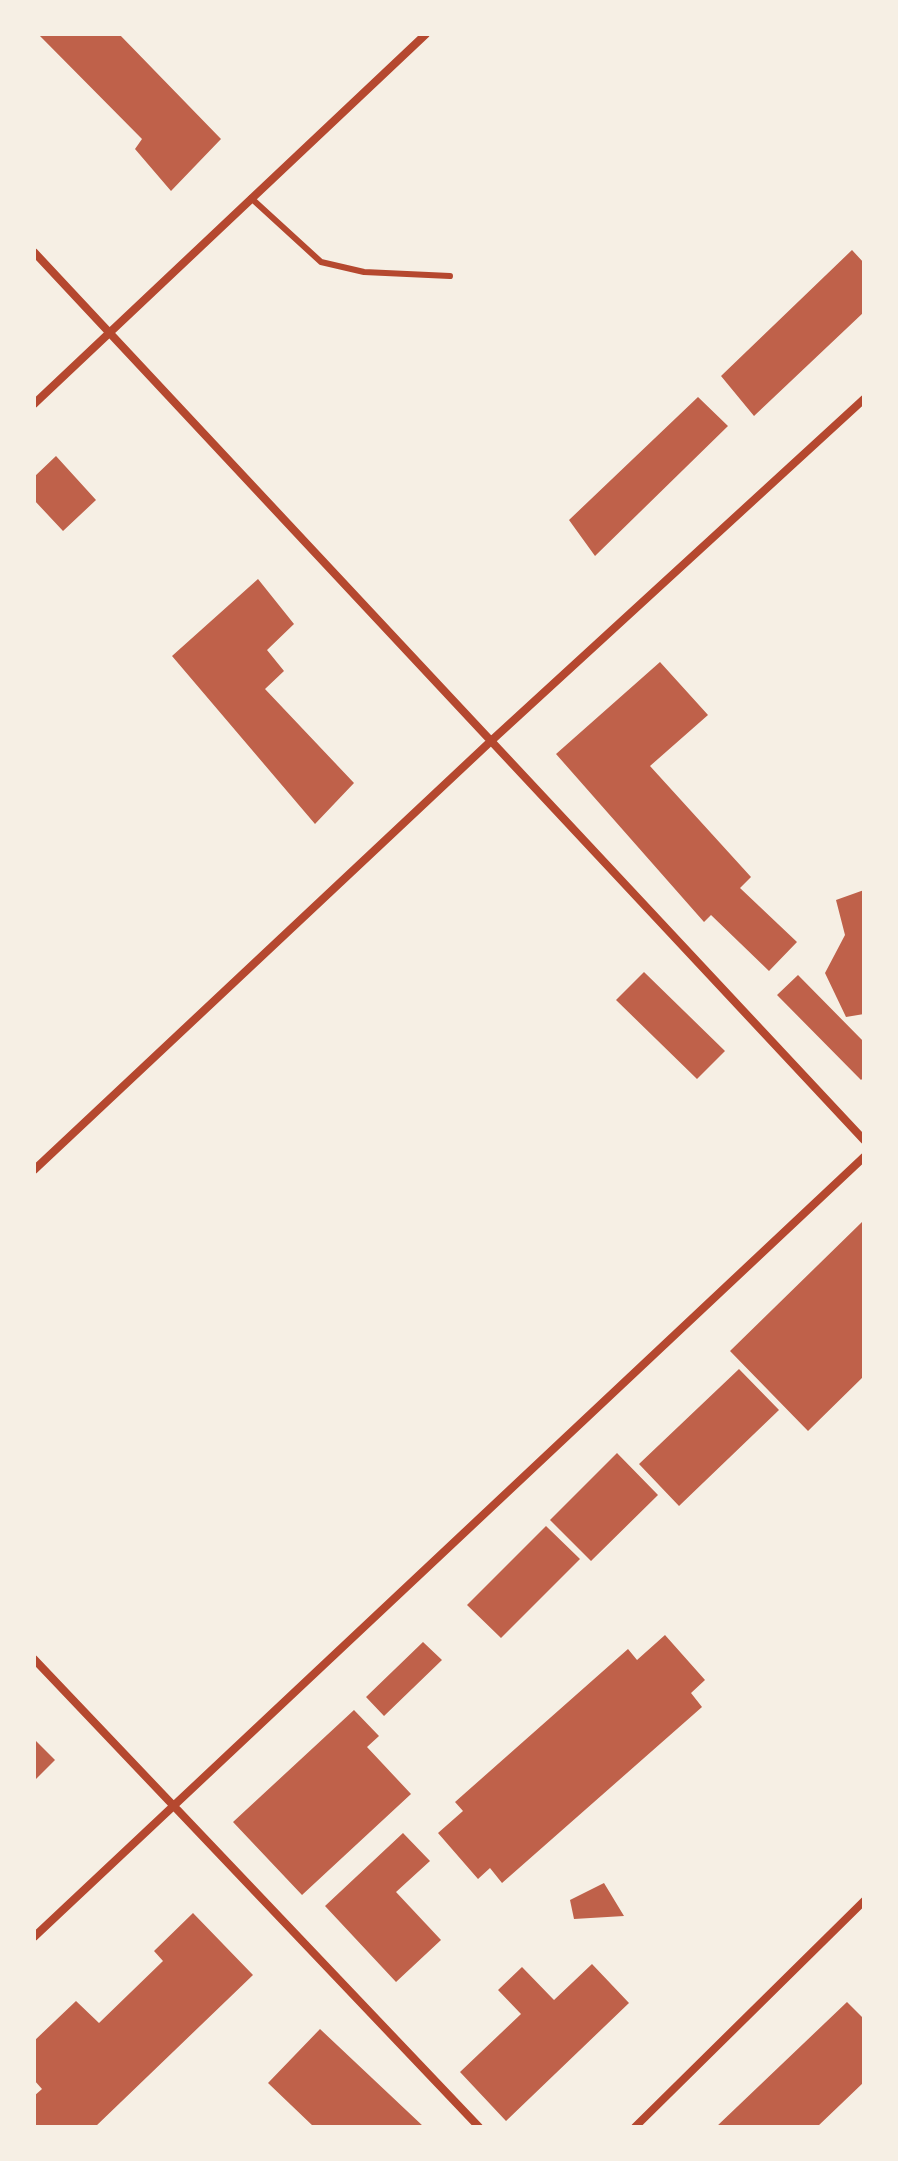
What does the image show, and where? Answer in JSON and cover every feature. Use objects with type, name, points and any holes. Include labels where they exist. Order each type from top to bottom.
[{"type":"street","points":[[34,404],[426,34]]},
{"type":"street","points":[[34,252],[864,1140]]},
{"type":"street","points":[[34,1170],[491,741],[864,399]]},
{"type":"street","points":[[34,1937],[864,1157]]},
{"type":"street","points":[[34,1659],[479,2127]]},
{"type":"street","points":[[635,2127],[864,1901]]},
{"type":"lane","points":[[251,198],[321,262],[364,272],[450,276]]},
{"type":"building","points":[[38,34],[119,34],[221,139],[171,191],[135,149],[142,139]]},
{"type":"building","points":[[852,250],[864,263],[864,312],[754,416],[721,376]]},
{"type":"building","points":[[698,397],[728,426],[595,556],[569,520]]},
{"type":"building","points":[[56,456],[96,500],[63,531],[34,500],[34,477]]},
{"type":"building","points":[[258,579],[294,624],[267,650],[284,671],[265,689],[354,783],[315,824],[172,656]]},
{"type":"building","points":[[660,662],[708,715],[650,766],[751,877],[740,888],[797,942],[769,971],[711,915],[704,922],[556,754]]},
{"type":"building","points":[[864,890],[864,1014],[846,1017],[825,973],[845,935],[836,900]]},
{"type":"building","points":[[644,972],[725,1051],[697,1079],[616,1000]]},
{"type":"building","points":[[798,975],[864,1042],[864,1077],[861,1080],[777,995]]},
{"type":"building","points":[[862,1222],[864,1376],[808,1431],[730,1351]]},
{"type":"building","points":[[739,1369],[779,1410],[679,1506],[639,1464]]},
{"type":"building","points":[[617,1453],[658,1495],[591,1561],[550,1520]]},
{"type":"building","points":[[546,1526],[580,1559],[501,1638],[467,1605]]},
{"type":"building","points":[[665,1635],[705,1680],[691,1693],[702,1707],[502,1883],[490,1868],[478,1879],[438,1833],[463,1811],[455,1802],[628,1649],[637,1660]]},
{"type":"building","points":[[423,1642],[442,1660],[384,1716],[366,1697]]},
{"type":"building","points":[[354,1710],[379,1736],[367,1747],[411,1794],[302,1895],[233,1822]]},
{"type":"building","points":[[34,1739],[55,1760],[34,1781]]},
{"type":"building","points":[[403,1833],[430,1861],[396,1892],[441,1940],[396,1982],[325,1906]]},
{"type":"building","points":[[604,1883],[624,1916],[574,1919],[570,1900]]},
{"type":"building","points":[[193,1913],[253,1975],[95,2127],[34,2127],[34,2096],[42,2089],[34,2080],[34,2041],[76,2001],[99,2023],[163,1961],[154,1951]]},
{"type":"building","points":[[592,1964],[629,2003],[506,2121],[460,2072],[521,2014],[498,1990],[522,1967],[554,2000]]},
{"type":"building","points":[[847,2002],[864,2019],[864,2082],[817,2127],[716,2127]]},
{"type":"building","points":[[320,2029],[424,2127],[314,2127],[268,2083]]}]
